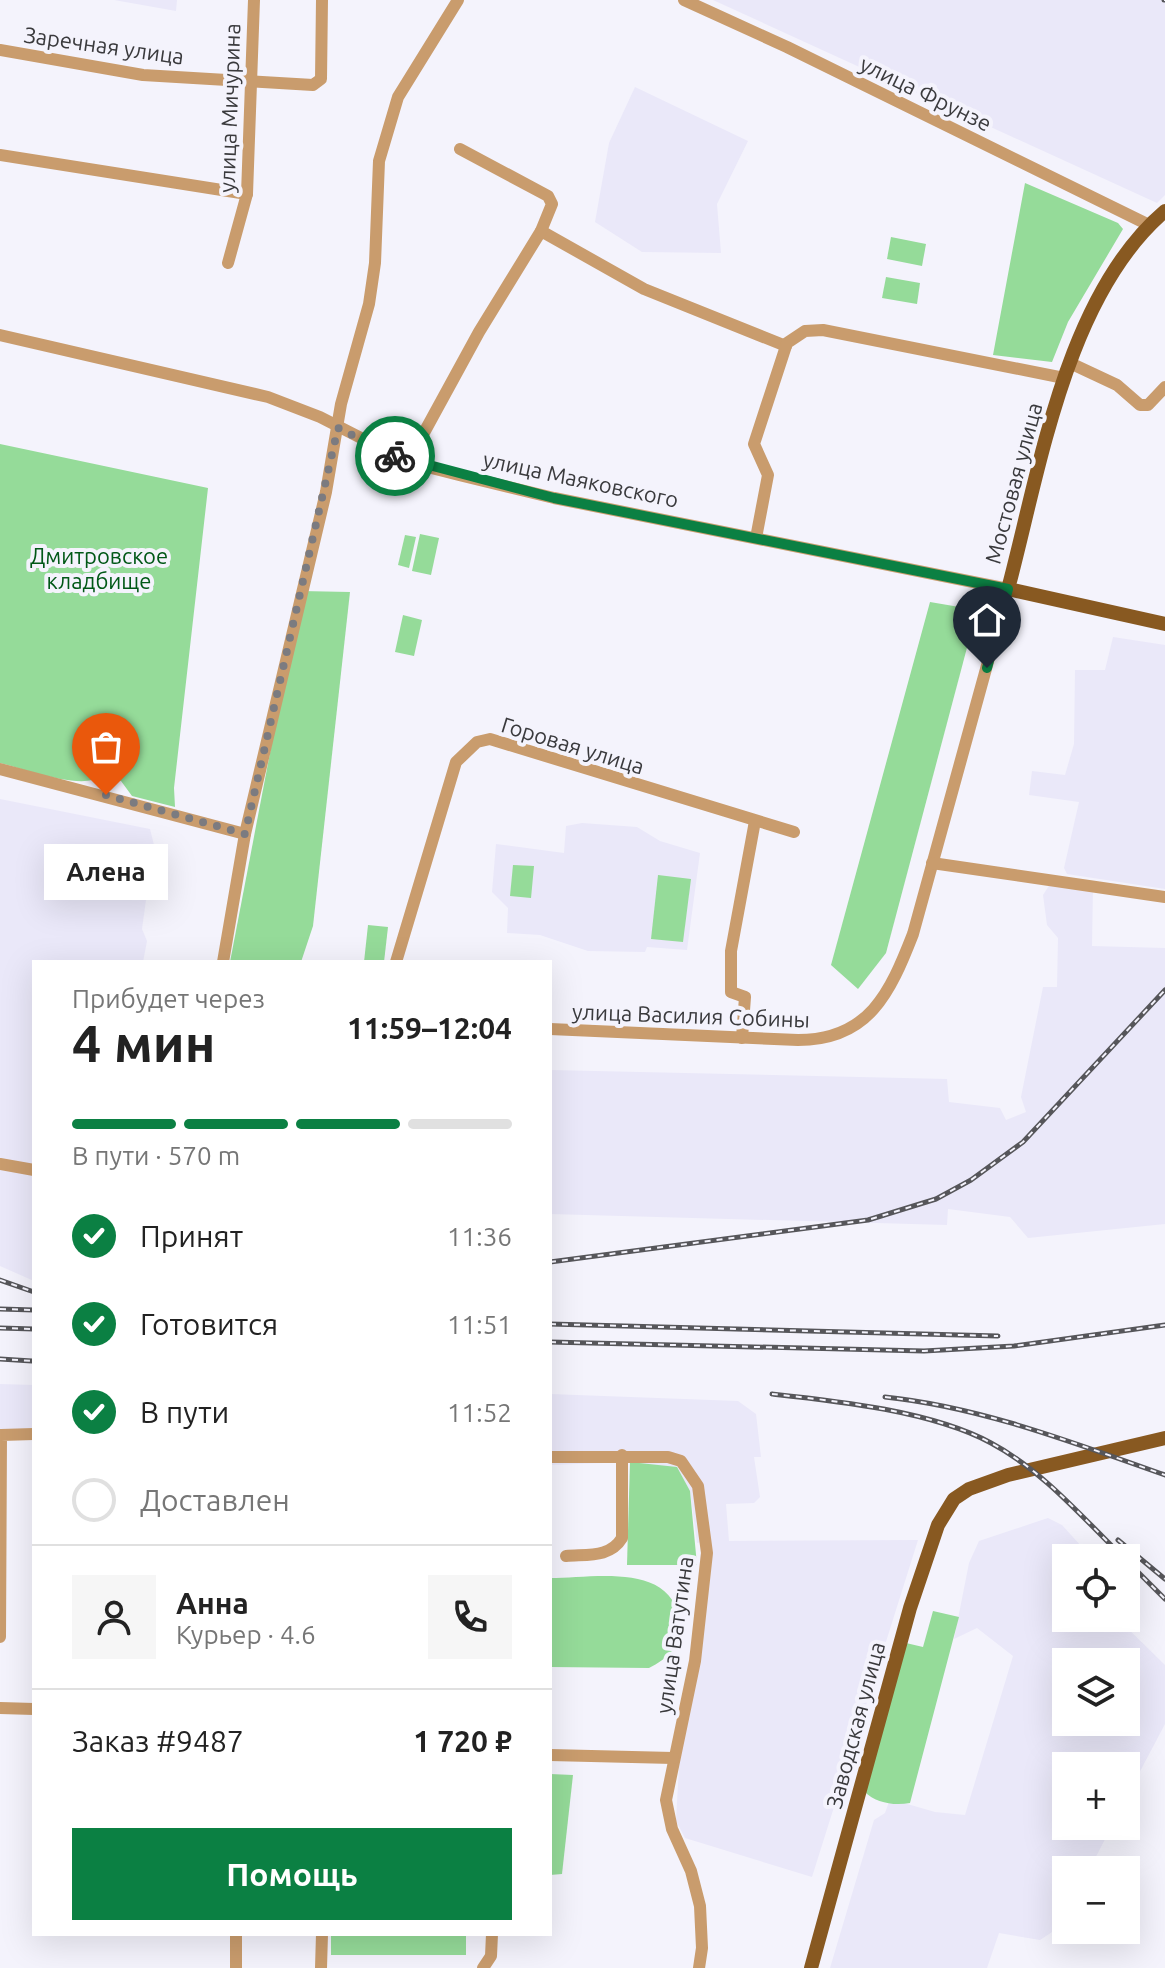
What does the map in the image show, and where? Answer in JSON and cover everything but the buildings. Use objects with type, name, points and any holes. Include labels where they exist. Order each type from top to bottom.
[{"type":"main road","name":"Мостовая улица","points":[[1008,589],[1064,378],[1092,308],[1149,225],[1165,211]]},
{"type":"main road","name":"улица Маяковского","points":[[1008,589],[1165,624]]},
{"type":"main road","name":"Заводская улица","points":[[811,1968],[910,1608],[938,1525],[954,1499],[969,1489],[1008,1475],[1165,1438]]},
{"type":"street","name":"улица Мичурина","points":[[228,263],[247,194],[254,0]]},
{"type":"street","name":"Заречная улица","points":[[0,50],[143,75],[313,85],[321,79],[322,0]]},
{"type":"street","points":[[223,960],[245,834],[341,404],[369,304],[375,263],[379,161],[387,130],[409,77],[458,0]]},
{"type":"street","name":"улица Фрунзе","points":[[684,0],[787,47],[1149,225]]},
{"type":"street","points":[[408,462],[479,332],[541,231],[552,204],[548,196],[460,149]]},
{"type":"street","points":[[0,155],[247,194]]},
{"type":"street","points":[[541,231],[644,289],[786,346]]},
{"type":"street","points":[[756,538],[768,475],[754,444],[786,346],[805,331],[823,330],[1064,378]]},
{"type":"street","name":"улица Маяковского","points":[[0,335],[268,397],[320,417],[408,462],[554,498],[1008,589]]},
{"type":"street","points":[[1070,363],[1117,385],[1140,405],[1148,405],[1165,387]]},
{"type":"street","name":"Мостовая улица","points":[[898,974],[1008,589]]},
{"type":"street","name":"Горовая улица","points":[[397,960],[456,762],[477,742],[490,739],[794,832]]},
{"type":"street","points":[[0,769],[245,834]]},
{"type":"street","points":[[742,1038],[747,1010],[745,997],[731,992],[731,951],[755,821]]},
{"type":"street","points":[[932,863],[1165,897]]},
{"type":"street","name":"улица Василия Собины","points":[[552,1029],[822,1040],[854,1028],[881,1002],[898,974]]},
{"type":"street","points":[[0,1164],[32,1170]]},
{"type":"street","points":[[0,1637],[3,1570],[1,1435],[32,1434]]},
{"type":"street","points":[[566,1556],[606,1553],[617,1547],[622,1538],[622,1455]]},
{"type":"street","name":"улица Ватутина","points":[[552,1457],[668,1457],[681,1461],[698,1486],[707,1553],[695,1661],[666,1800],[672,1829],[691,1871],[700,1906],[702,1948],[699,1968]]},
{"type":"street","points":[[0,1708],[32,1709]]},
{"type":"street","points":[[552,1755],[673,1758]]},
{"type":"street","points":[[236,1936],[236,1968]]},
{"type":"street","points":[[321,1968],[322,1936]]},
{"type":"street","points":[[483,1968],[491,1956],[492,1936]]},
{"type":"shaded area","points":[[114,0],[177,0],[176,11]]},
{"type":"shaded area","points":[[713,0],[1165,0],[1165,195],[1157,203]]},
{"type":"shaded area","points":[[635,87],[748,141],[717,204],[721,253],[642,252],[595,222],[609,143]]},
{"type":"shaded area","points":[[1113,637],[1165,645],[1165,889],[1067,874],[1064,868],[1079,802],[1029,795],[1032,771],[1065,775],[1074,744],[1075,670],[1105,670]]},
{"type":"shaded area","points":[[0,799],[150,829],[154,845],[142,884],[146,900],[142,929],[147,941],[143,960],[32,960],[32,1280],[0,1266]]},
{"type":"shaded area","points":[[582,823],[637,827],[660,841],[700,853],[687,950],[647,947],[645,952],[588,951],[540,935],[507,933],[508,908],[492,892],[496,844],[564,853],[566,826]]},
{"type":"shaded area","points":[[1050,884],[1093,887],[1092,946],[1165,948],[1165,1224],[1028,1238],[1010,1217],[948,1209],[947,1225],[552,1214],[552,1070],[947,1079],[949,1102],[1000,1108],[1006,1120],[1026,1112],[1021,1097],[1043,987],[1057,987],[1058,938],[1047,925],[1043,895]]},
{"type":"shaded area","points":[[0,1384],[32,1385],[32,1439],[0,1439]]},
{"type":"shaded area","points":[[552,1394],[738,1401],[756,1414],[761,1457],[754,1457],[760,1497],[754,1503],[726,1504],[729,1541],[918,1540],[812,1877],[685,1838],[676,1821],[702,1542],[697,1543],[690,1491],[630,1462],[552,1465]]},
{"type":"shaded area","points":[[1048,1518],[1062,1525],[1079,1544],[1052,1544],[1052,1632],[1131,1632],[1165,1665],[1165,1724],[1140,1771],[1140,1752],[1052,1752],[1052,1840],[1105,1840],[1096,1856],[1052,1856],[1052,1932],[1040,1940],[999,1933],[987,1968],[830,1968],[874,1820],[885,1813],[890,1799],[935,1812],[965,1815],[1013,1656],[977,1628],[954,1639],[969,1563],[979,1541]]},
{"type":"green space","points":[[1025,183],[1118,223],[1123,229],[1068,322],[1052,362],[993,355]]},
{"type":"green space","points":[[891,237],[926,244],[922,266],[887,259]]},
{"type":"green space","points":[[886,277],[920,283],[917,304],[882,298]]},
{"type":"green space","name":"Дмитровское кладбище","points":[[0,444],[208,488],[174,788],[175,807],[132,796],[121,781],[103,775],[94,780],[69,780],[0,763]]},
{"type":"green space","points":[[420,534],[439,538],[431,575],[412,571]]},
{"type":"green space","points":[[405,535],[416,537],[409,568],[398,565]]},
{"type":"green space","points":[[301,591],[350,592],[313,926],[302,960],[230,960]]},
{"type":"green space","points":[[930,602],[977,610],[886,953],[858,989],[831,965]]},
{"type":"green space","points":[[403,615],[422,620],[414,656],[395,652]]},
{"type":"green space","points":[[513,865],[534,866],[531,898],[510,896]]},
{"type":"green space","points":[[658,875],[691,879],[683,942],[651,939]]},
{"type":"green space","points":[[368,925],[388,927],[384,960],[364,960]]},
{"type":"green space","points":[[630,1462],[677,1467],[690,1491],[697,1565],[627,1565]]},
{"type":"green space","points":[[552,1578],[630,1578],[649,1582],[664,1591],[675,1605],[680,1633],[667,1656],[649,1668],[552,1667]]},
{"type":"green space","points":[[933,1611],[959,1617],[910,1803],[885,1803],[864,1791],[906,1643],[923,1647]]},
{"type":"green space","points":[[552,1774],[573,1775],[562,1874],[552,1875]]},
{"type":"green space","points":[[331,1936],[466,1936],[466,1955],[331,1955]]},
{"type":"railway","points":[[552,1262],[868,1220],[936,1199],[971,1180],[1023,1142],[1165,990]]},
{"type":"railway","points":[[0,1280],[32,1291]]},
{"type":"railway","points":[[0,1309],[32,1310]]},
{"type":"railway","points":[[552,1324],[998,1336]]},
{"type":"railway","points":[[552,1342],[924,1351],[1014,1346],[1165,1325]]},
{"type":"railway","points":[[0,1328],[32,1329]]},
{"type":"railway","points":[[0,1359],[32,1361]]},
{"type":"railway","points":[[772,1394],[884,1409],[967,1432],[1010,1454],[1044,1480],[1110,1544]]},
{"type":"railway","points":[[885,1397],[992,1418],[1165,1475]]},
{"type":"railway","points":[[1118,1540],[1165,1579]]},
{"type":"railway","points":[[1140,1574],[1165,1599]]},
{"type":"way so far","points":[[106,795],[245,834],[326,492],[338,428],[395,456]]},
{"type":"place","name":"Алена","points":[[106,795]]},
{"type":"route","points":[[395,456],[408,462],[554,498],[1008,589],[987,668]]}]
